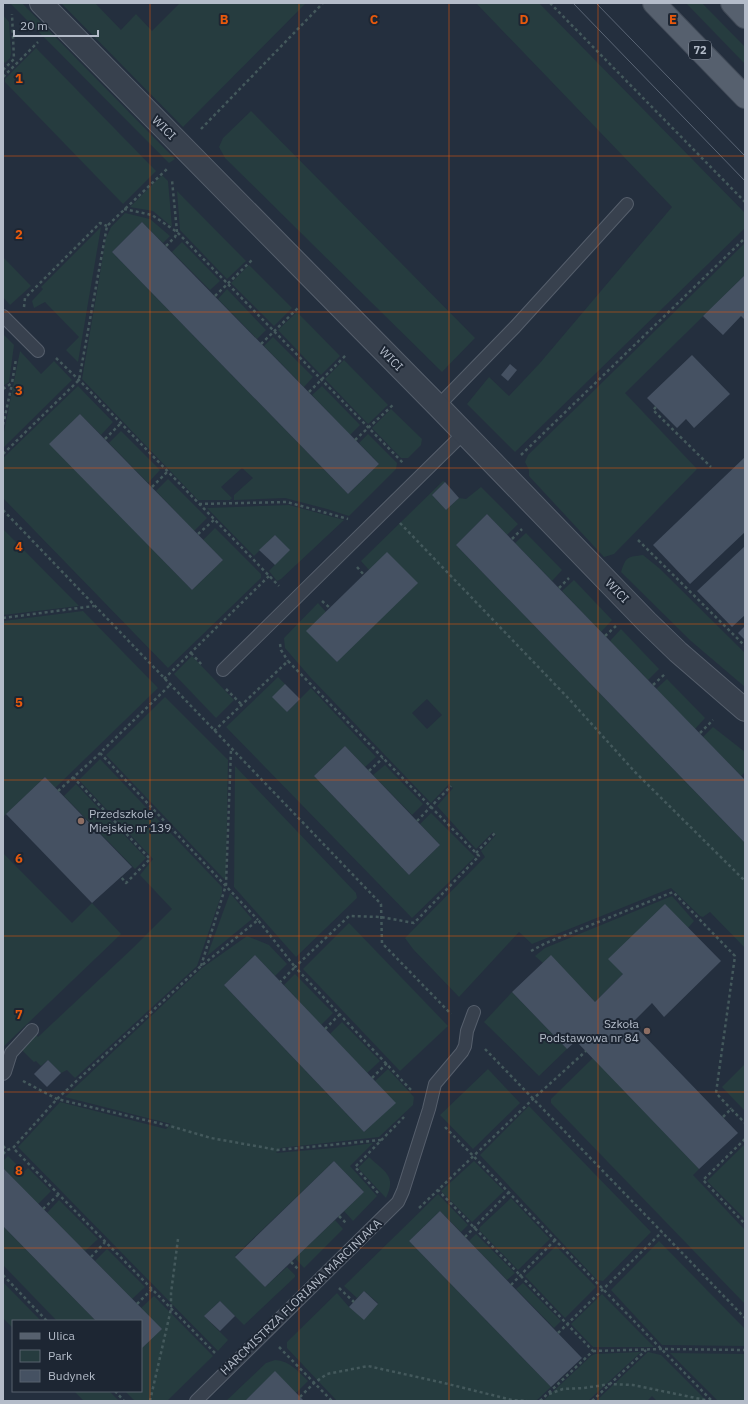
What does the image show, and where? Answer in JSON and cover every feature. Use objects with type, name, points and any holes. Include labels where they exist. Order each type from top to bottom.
[{"type":"main road","name":"72","points":[[654,3],[745,97]]},
{"type":"main road","points":[[732,3],[745,17]]},
{"type":"street","name":"WICI","points":[[41,3],[438,406],[647,622],[678,652],[745,710]]},
{"type":"lane","points":[[438,406],[515,327],[627,204]]},
{"type":"lane","points":[[3,316],[38,351]]},
{"type":"lane","points":[[223,670],[294,602],[464,433]]},
{"type":"lane","name":"HARCMISTRZA FLORIANA MARCINIAKA","points":[[196,1401],[398,1202],[403,1191],[429,1109],[435,1084],[462,1052],[465,1046],[467,1031],[474,1012]]},
{"type":"lane","points":[[4,1073],[11,1053],[32,1030]]},
{"type":"path","points":[[3,454],[79,380],[107,226],[178,159],[182,146],[323,3]]},
{"type":"path","points":[[550,3],[745,202]]},
{"type":"path","points":[[3,64],[4,68],[14,59],[12,14]]},
{"type":"path","points":[[3,77],[38,42]]},
{"type":"path","points":[[166,246],[175,237],[177,232],[172,180]]},
{"type":"path","points":[[124,209],[152,215],[177,232],[418,479]]},
{"type":"path","points":[[3,424],[12,383],[25,298],[100,223],[107,226]]},
{"type":"path","points":[[502,473],[745,238]]},
{"type":"path","points":[[215,296],[252,260]]},
{"type":"path","points":[[261,344],[298,308]]},
{"type":"path","points":[[38,351],[58,359],[294,602]]},
{"type":"path","points":[[309,392],[346,355]]},
{"type":"path","points":[[3,389],[12,383]]},
{"type":"path","points":[[355,440],[394,404]]},
{"type":"path","points":[[656,407],[653,410],[711,468]]},
{"type":"path","points":[[105,439],[121,423]]},
{"type":"path","points":[[152,487],[168,472]]},
{"type":"path","points":[[198,504],[287,502],[349,519]]},
{"type":"path","points":[[3,510],[381,904],[382,943],[745,1318]]},
{"type":"path","points":[[387,510],[570,700],[635,772],[745,881]]},
{"type":"path","points":[[198,534],[214,520]]},
{"type":"path","points":[[512,540],[526,526]]},
{"type":"path","points":[[638,540],[745,646]]},
{"type":"path","points":[[354,563],[364,575]]},
{"type":"path","points":[[559,588],[573,575]]},
{"type":"path","points":[[164,679],[269,576]]},
{"type":"path","points":[[319,598],[330,608]]},
{"type":"path","points":[[3,618],[94,606]]},
{"type":"path","points":[[605,636],[619,623]]},
{"type":"path","points":[[278,639],[281,650],[288,661],[479,856],[414,923],[381,917],[349,916],[280,982]]},
{"type":"path","points":[[214,731],[288,661]]},
{"type":"path","points":[[653,685],[667,672]]},
{"type":"path","points":[[58,791],[100,753],[170,685]]},
{"type":"path","points":[[700,733],[713,720]]},
{"type":"path","points":[[201,966],[226,885],[231,748]]},
{"type":"path","points":[[100,753],[226,885],[258,920],[295,967],[473,1156],[711,1401]]},
{"type":"path","points":[[369,771],[383,758]]},
{"type":"path","points":[[73,777],[150,859],[126,883],[121,878]]},
{"type":"path","points":[[417,821],[451,786]]},
{"type":"path","points":[[476,853],[495,833]]},
{"type":"path","points":[[531,951],[546,943],[673,892],[735,956],[716,1093],[745,1123]]},
{"type":"path","points":[[3,1154],[7,1150],[13,1148],[58,1099],[201,966],[258,920]]},
{"type":"path","points":[[325,1029],[340,1014]]},
{"type":"path","points":[[586,1051],[533,1099],[438,1190],[593,1351]]},
{"type":"path","points":[[372,1078],[387,1063]]},
{"type":"path","points":[[4,1073],[58,1099],[170,1126],[211,1138],[278,1150],[380,1140],[421,1100]]},
{"type":"path","points":[[723,1117],[731,1109]]},
{"type":"path","points":[[745,1139],[702,1180],[745,1224]]},
{"type":"path","points":[[3,1146],[7,1150]]},
{"type":"path","points":[[13,1148],[230,1367]]},
{"type":"path","points":[[465,1237],[509,1192]]},
{"type":"path","points":[[43,1209],[59,1194]]},
{"type":"path","points":[[339,1216],[350,1228]]},
{"type":"path","points":[[558,1333],[662,1232]]},
{"type":"path","points":[[150,1401],[171,1309],[171,1293],[178,1239]]},
{"type":"path","points":[[511,1285],[555,1240]]},
{"type":"path","points":[[91,1257],[105,1242]]},
{"type":"path","points":[[291,1262],[302,1274]]},
{"type":"path","points":[[3,1276],[46,1320]]},
{"type":"path","points":[[339,1287],[354,1302]]},
{"type":"path","points":[[137,1304],[152,1289]]},
{"type":"path","points":[[265,1333],[332,1401]]},
{"type":"path","points":[[540,1401],[593,1351],[661,1349],[745,1350]]},
{"type":"path","points":[[592,1401],[646,1350]]},
{"type":"path","points":[[300,1397],[314,1383],[327,1374],[368,1366],[512,1400],[527,1401]]},
{"type":"path","points":[[546,1394],[563,1389],[584,1388],[610,1384],[633,1385],[711,1401]]},
{"type":"path","points":[[116,1392],[124,1401]]},
{"type":"green space","points":[[10,3],[22,3],[175,159],[169,163]]},
{"type":"green space","points":[[61,3],[95,3],[121,30],[136,14],[152,31],[180,3],[306,3],[183,127]]},
{"type":"green space","points":[[476,3],[539,3],[745,213],[745,228],[515,452],[467,404],[489,377],[509,396],[540,363],[672,207]]},
{"type":"green space","points":[[686,3],[702,3],[745,47],[745,64]]},
{"type":"green space","points":[[3,15],[9,22],[11,53],[10,58],[5,63],[3,61]]},
{"type":"green space","points":[[36,48],[156,171],[123,204],[5,82],[5,79]]},
{"type":"green space","points":[[251,111],[475,338],[442,372],[225,158],[219,147],[223,138]]},
{"type":"green space","points":[[162,175],[168,181],[172,227],[153,211],[130,207]]},
{"type":"green space","points":[[177,191],[246,261],[227,279],[180,230]]},
{"type":"green space","points":[[125,213],[150,219],[170,236],[163,243],[142,222],[112,252],[348,494],[379,464],[359,443],[368,434],[397,463],[396,469],[349,516],[285,498],[234,500],[234,495],[253,478],[242,468],[221,487],[232,498],[230,500],[198,500],[82,379],[106,238],[111,227]]},
{"type":"green space","points":[[101,227],[78,362],[66,350],[79,337],[45,302],[34,308],[32,301],[43,289],[41,287]]},
{"type":"green space","points":[[182,242],[220,281],[210,290],[172,252]]},
{"type":"green space","points":[[745,243],[745,275],[625,393],[697,469],[614,554],[604,557],[529,476],[529,470],[525,462],[528,455]]},
{"type":"green space","points":[[3,257],[31,286],[10,305],[3,297]]},
{"type":"green space","points":[[249,265],[292,308],[274,326],[231,283]]},
{"type":"green space","points":[[227,289],[266,330],[257,339],[218,299]]},
{"type":"green space","points":[[297,312],[340,356],[321,375],[278,330]]},
{"type":"green space","points":[[3,334],[14,345],[9,382],[3,386]]},
{"type":"green space","points":[[273,337],[313,377],[304,387],[264,346]]},
{"type":"green space","points":[[20,351],[41,374],[54,361],[72,380],[3,448],[3,437]]},
{"type":"green space","points":[[344,360],[388,405],[368,424],[325,379]]},
{"type":"green space","points":[[78,386],[113,422],[101,435],[80,414],[50,444],[192,590],[223,560],[203,540],[215,528],[261,574],[261,578],[168,668],[3,498],[3,458]]},
{"type":"green space","points":[[322,386],[360,425],[350,435],[312,395]]},
{"type":"green space","points":[[391,409],[422,439],[421,445],[408,458],[401,458],[372,428]]},
{"type":"green space","points":[[121,431],[160,470],[148,483],[109,443]]},
{"type":"green space","points":[[168,479],[207,518],[194,531],[156,491]]},
{"type":"green space","points":[[443,481],[445,482],[432,495],[446,510],[459,498],[466,499],[481,487],[518,524],[507,535],[487,514],[456,545],[745,843],[745,948],[710,912],[703,917],[700,916],[671,888],[532,944],[519,932],[459,997],[413,949],[405,938],[485,857],[481,851],[496,835],[493,832],[476,849],[437,806],[453,788],[449,784],[431,803],[310,677],[285,648],[284,638],[318,603],[326,612],[307,631],[337,662],[369,570],[361,561]],"holes":[[[427,699],[442,715],[427,729],[412,713]]]},
{"type":"green space","points":[[289,505],[344,520],[281,579],[277,581],[269,571],[289,550],[275,535],[254,556],[207,508]]},
{"type":"green space","points":[[3,529],[79,606],[3,615]]},
{"type":"green space","points":[[526,533],[562,570],[552,581],[515,543]]},
{"type":"green space","points":[[643,555],[659,568],[745,653],[745,687],[691,641],[621,572],[624,563],[628,558]]},
{"type":"green space","points":[[574,580],[612,620],[601,632],[562,591]]},
{"type":"green space","points":[[83,611],[158,688],[55,788],[45,777],[3,817],[3,621]]},
{"type":"green space","points":[[621,629],[659,669],[648,680],[610,641]]},
{"type":"green space","points":[[192,656],[234,700],[216,718],[174,674]]},
{"type":"green space","points":[[278,677],[285,684],[287,712],[311,688],[376,757],[365,767],[345,746],[314,776],[409,875],[440,845],[420,824],[431,813],[475,857],[412,918],[226,727]]},
{"type":"green space","points":[[667,679],[705,718],[695,729],[656,689]]},
{"type":"green space","points":[[165,697],[228,760],[226,878],[224,879],[106,755]]},
{"type":"green space","points":[[713,727],[745,752],[745,772],[741,776],[703,737]]},
{"type":"green space","points":[[100,759],[222,887],[222,893],[197,966],[75,1078],[67,1070],[61,1073],[48,1060],[41,1066],[36,1061],[34,1062],[20,1048],[35,1033],[38,1037],[134,947],[172,909],[140,875],[153,859],[79,780]]},
{"type":"green space","points":[[385,765],[423,804],[412,815],[373,775]]},
{"type":"green space","points":[[235,766],[356,893],[357,898],[296,957],[234,887]]},
{"type":"green space","points":[[76,784],[146,858],[135,869],[64,796]]},
{"type":"green space","points":[[3,853],[72,923],[92,903],[121,934],[3,1047]]},
{"type":"green space","points":[[230,893],[252,919],[207,956]]},
{"type":"green space","points":[[672,896],[694,921],[688,928],[623,974],[595,1002],[551,956],[543,963],[535,956],[545,948]]},
{"type":"green space","points":[[349,923],[448,1026],[400,1071],[303,969]]},
{"type":"green space","points":[[247,936],[269,945],[287,964],[275,976],[255,955],[224,985],[364,1132],[395,1103],[375,1081],[388,1069],[414,1097],[413,1105],[379,1137],[281,1148],[276,1153],[373,1143],[350,1166],[377,1196],[353,1221],[344,1211],[364,1192],[334,1161],[235,1256],[265,1287],[287,1267],[295,1275],[295,1277],[244,1325],[220,1301],[204,1316],[228,1340],[218,1351],[18,1147],[60,1102],[166,1129],[171,1124],[65,1097],[202,968]]},
{"type":"green space","points":[[295,974],[333,1013],[321,1025],[284,985]]},
{"type":"green space","points":[[512,992],[567,1049],[539,1076],[484,1022]]},
{"type":"green space","points":[[342,1022],[380,1061],[367,1073],[330,1034]]},
{"type":"green space","points":[[593,1058],[699,1169],[693,1175],[745,1230],[745,1304],[551,1103],[551,1099]]},
{"type":"green space","points":[[745,1064],[745,1111],[722,1087]]},
{"type":"green space","points":[[488,1069],[520,1103],[473,1149],[440,1115]]},
{"type":"green space","points":[[529,1106],[651,1232],[603,1281],[597,1280],[480,1155]]},
{"type":"green space","points":[[745,1144],[745,1219],[707,1181]]},
{"type":"green space","points":[[8,1156],[24,1172],[28,1168],[51,1191],[38,1204],[3,1168],[3,1161]]},
{"type":"green space","points":[[369,1157],[388,1175],[390,1179],[389,1191],[386,1198],[358,1168]]},
{"type":"green space","points":[[474,1161],[504,1191],[472,1222],[441,1191]]},
{"type":"green space","points":[[438,1194],[468,1225],[461,1232],[440,1211],[409,1241],[551,1387],[536,1401],[337,1401],[287,1348],[287,1342],[337,1293],[349,1307],[364,1319],[378,1303],[364,1291],[357,1298],[344,1286]]},
{"type":"green space","points":[[511,1198],[550,1239],[518,1270],[479,1230],[480,1227]]},
{"type":"green space","points":[[59,1200],[98,1239],[85,1251],[47,1213]]},
{"type":"green space","points":[[335,1220],[343,1229],[304,1268],[295,1258]]},
{"type":"green space","points":[[3,1226],[95,1320],[56,1320],[3,1265]]},
{"type":"green space","points":[[476,1234],[515,1273],[507,1280],[469,1241]]},
{"type":"green space","points":[[659,1241],[745,1329],[745,1346],[662,1345],[611,1290]]},
{"type":"green space","points":[[556,1246],[596,1287],[565,1318],[525,1276]]},
{"type":"green space","points":[[107,1249],[145,1287],[132,1299],[95,1261]]},
{"type":"green space","points":[[3,1282],[40,1320],[12,1320],[12,1327],[3,1318]]},
{"type":"green space","points":[[523,1283],[561,1321],[554,1328],[516,1289]]},
{"type":"green space","points":[[602,1294],[654,1347],[593,1347],[571,1324]]},
{"type":"green space","points":[[154,1296],[213,1356],[167,1401],[135,1401],[126,1392],[142,1392],[142,1348],[161,1329],[141,1308]]},
{"type":"green space","points":[[641,1352],[588,1401],[543,1401],[595,1354]]},
{"type":"green space","points":[[648,1352],[661,1355],[707,1401],[657,1401],[652,1396],[647,1401],[596,1401]]},
{"type":"green space","points":[[670,1353],[745,1354],[745,1401],[718,1401]]},
{"type":"green space","points":[[275,1360],[289,1364],[308,1381],[296,1393],[275,1372],[245,1401],[226,1401],[266,1363]]},
{"type":"green space","points":[[75,1392],[110,1392],[119,1401],[84,1401]]},
{"type":"building","points":[[142,222],[379,464],[348,494],[112,252]]},
{"type":"building","points":[[745,275],[745,320],[741,316],[723,335],[703,316]]},
{"type":"building","points":[[692,355],[730,394],[694,428],[686,419],[677,428],[647,398]]},
{"type":"building","points":[[510,364],[517,370],[508,381],[501,375]]},
{"type":"building","points":[[80,414],[223,560],[192,590],[49,444]]},
{"type":"building","points":[[745,457],[745,532],[690,584],[653,545]]},
{"type":"building","points":[[445,482],[459,498],[446,510],[432,495]]},
{"type":"building","points":[[487,514],[745,780],[745,843],[456,545]]},
{"type":"building","points":[[275,535],[290,550],[275,565],[259,550]]},
{"type":"building","points":[[745,546],[745,615],[732,627],[697,591]]},
{"type":"building","points":[[387,552],[418,583],[337,662],[306,631]]},
{"type":"building","points":[[745,626],[745,640],[738,633]]},
{"type":"building","points":[[285,684],[300,699],[287,712],[272,697]]},
{"type":"building","points":[[345,746],[440,845],[409,875],[314,776]]},
{"type":"building","points":[[45,777],[132,867],[92,903],[6,814]]},
{"type":"building","points":[[665,904],[721,961],[664,1017],[652,1003],[632,1023],[738,1133],[699,1169],[576,1041],[567,1049],[512,992],[551,955],[595,1002],[623,974],[608,959]]},
{"type":"building","points":[[255,955],[396,1103],[364,1132],[224,985]]},
{"type":"building","points":[[48,1060],[61,1073],[47,1087],[34,1074]]},
{"type":"building","points":[[334,1161],[364,1192],[265,1287],[235,1257]]},
{"type":"building","points":[[3,1168],[162,1329],[142,1348],[142,1320],[95,1320],[3,1226]]},
{"type":"building","points":[[440,1211],[582,1358],[551,1387],[409,1241]]},
{"type":"building","points":[[364,1291],[378,1304],[364,1320],[349,1307]]},
{"type":"building","points":[[220,1301],[235,1316],[220,1331],[204,1316]]},
{"type":"building","points":[[275,1371],[304,1401],[245,1401]]},
{"type":"tram line","points":[[573,3],[745,181]]},
{"type":"tram line","points":[[596,3],[745,156]]},
{"type":"place","name":"Przedszkole Miejskie nr 139","points":[[81,821]]},
{"type":"place","name":"Szkoła Podstawowa nr 84","points":[[647,1031]]}]
